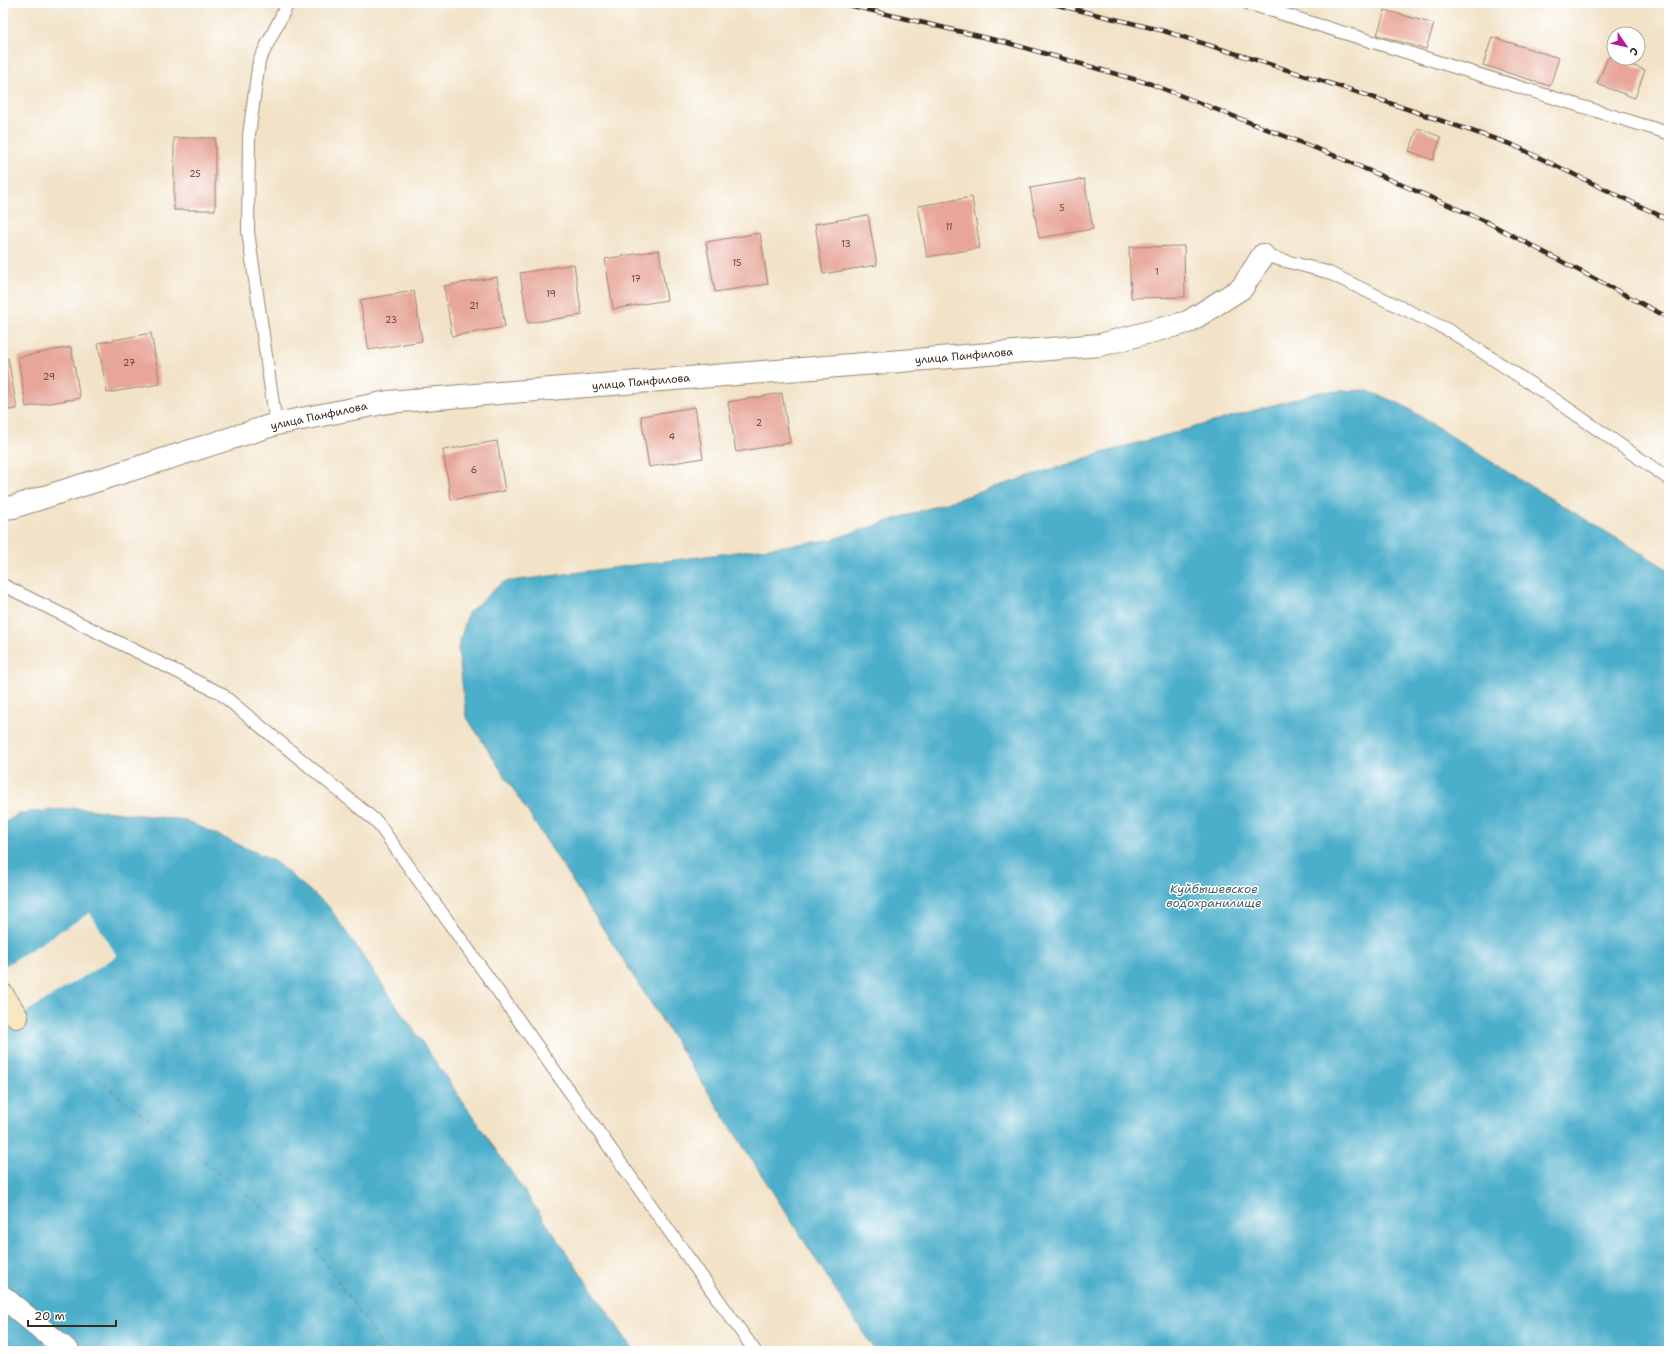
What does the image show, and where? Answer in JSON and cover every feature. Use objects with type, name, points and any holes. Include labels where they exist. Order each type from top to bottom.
[{"type":"main road","points":[[3,995],[17,1017]]},
{"type":"street","name":"улица Панфилова","points":[[3,508],[13,507],[276,424],[388,402],[1100,346],[1188,322],[1242,288],[1263,255]]},
{"type":"street","points":[[3,1297],[68,1351]]},
{"type":"lane","points":[[276,424],[248,232],[249,135],[259,61],[288,3]]},
{"type":"lane","points":[[1247,3],[1668,133]]},
{"type":"lane","points":[[1263,255],[1327,272],[1450,331],[1554,399],[1669,479]]},
{"type":"lane","points":[[3,584],[220,693],[377,822],[755,1351]]},
{"type":"green space","points":[[1291,3],[1403,3],[1392,6]]},
{"type":"water","name":"Куйбышевское водохранилище","points":[[1365,390],[1401,404],[1512,475],[1669,570],[1669,1351],[875,1351],[466,716],[458,648],[468,613],[503,582],[830,540],[1102,453],[1320,392]]},
{"type":"water","points":[[76,808],[185,820],[274,861],[329,907],[634,1351],[3,1351],[3,824],[20,813]]},
{"type":"pier","points":[[90,913],[117,956],[3,1026],[3,967]]},
{"type":"building","points":[[1385,10],[1434,24],[1426,49],[1377,35]]},
{"type":"building","points":[[1492,37],[1559,58],[1550,86],[1483,65]]},
{"type":"building","points":[[1606,62],[1606,66],[1634,66],[1645,70],[1635,98],[1597,84]]},
{"type":"building","points":[[1418,128],[1441,137],[1433,160],[1409,151]]},
{"type":"building","points":[[174,138],[215,138],[215,210],[174,210]]},
{"type":"building","points":[[1084,179],[1093,229],[1039,238],[1030,188]]},
{"type":"building","points":[[972,197],[980,248],[927,257],[918,206]]},
{"type":"building","points":[[868,215],[877,265],[823,274],[815,224]]},
{"type":"building","points":[[760,233],[768,284],[715,292],[706,242]]},
{"type":"building","points":[[1184,246],[1185,297],[1131,298],[1129,247]]},
{"type":"building","points":[[659,250],[667,300],[613,309],[605,259]]},
{"type":"building","points":[[574,264],[582,315],[528,323],[520,273]]},
{"type":"building","points":[[497,277],[505,327],[452,336],[444,286]]},
{"type":"building","points":[[414,291],[422,341],[369,350],[360,300]]},
{"type":"building","points":[[151,333],[160,384],[107,393],[98,343]]},
{"type":"building","points":[[71,347],[80,398],[26,407],[18,357]]},
{"type":"building","points":[[8,358],[17,409],[3,411],[3,359]]},
{"type":"building","points":[[782,393],[790,443],[736,452],[728,402]]},
{"type":"building","points":[[695,407],[703,458],[649,467],[641,416]]},
{"type":"building","points":[[497,441],[505,491],[451,500],[443,450]]},
{"type":"ferry route","points":[[25,1023],[316,1249],[386,1351]]},
{"type":"railway","points":[[840,3],[1008,43],[1151,84],[1333,155],[1483,220],[1669,318]]},
{"type":"railway","points":[[1049,3],[1164,31],[1357,92],[1513,145],[1669,220]]}]
